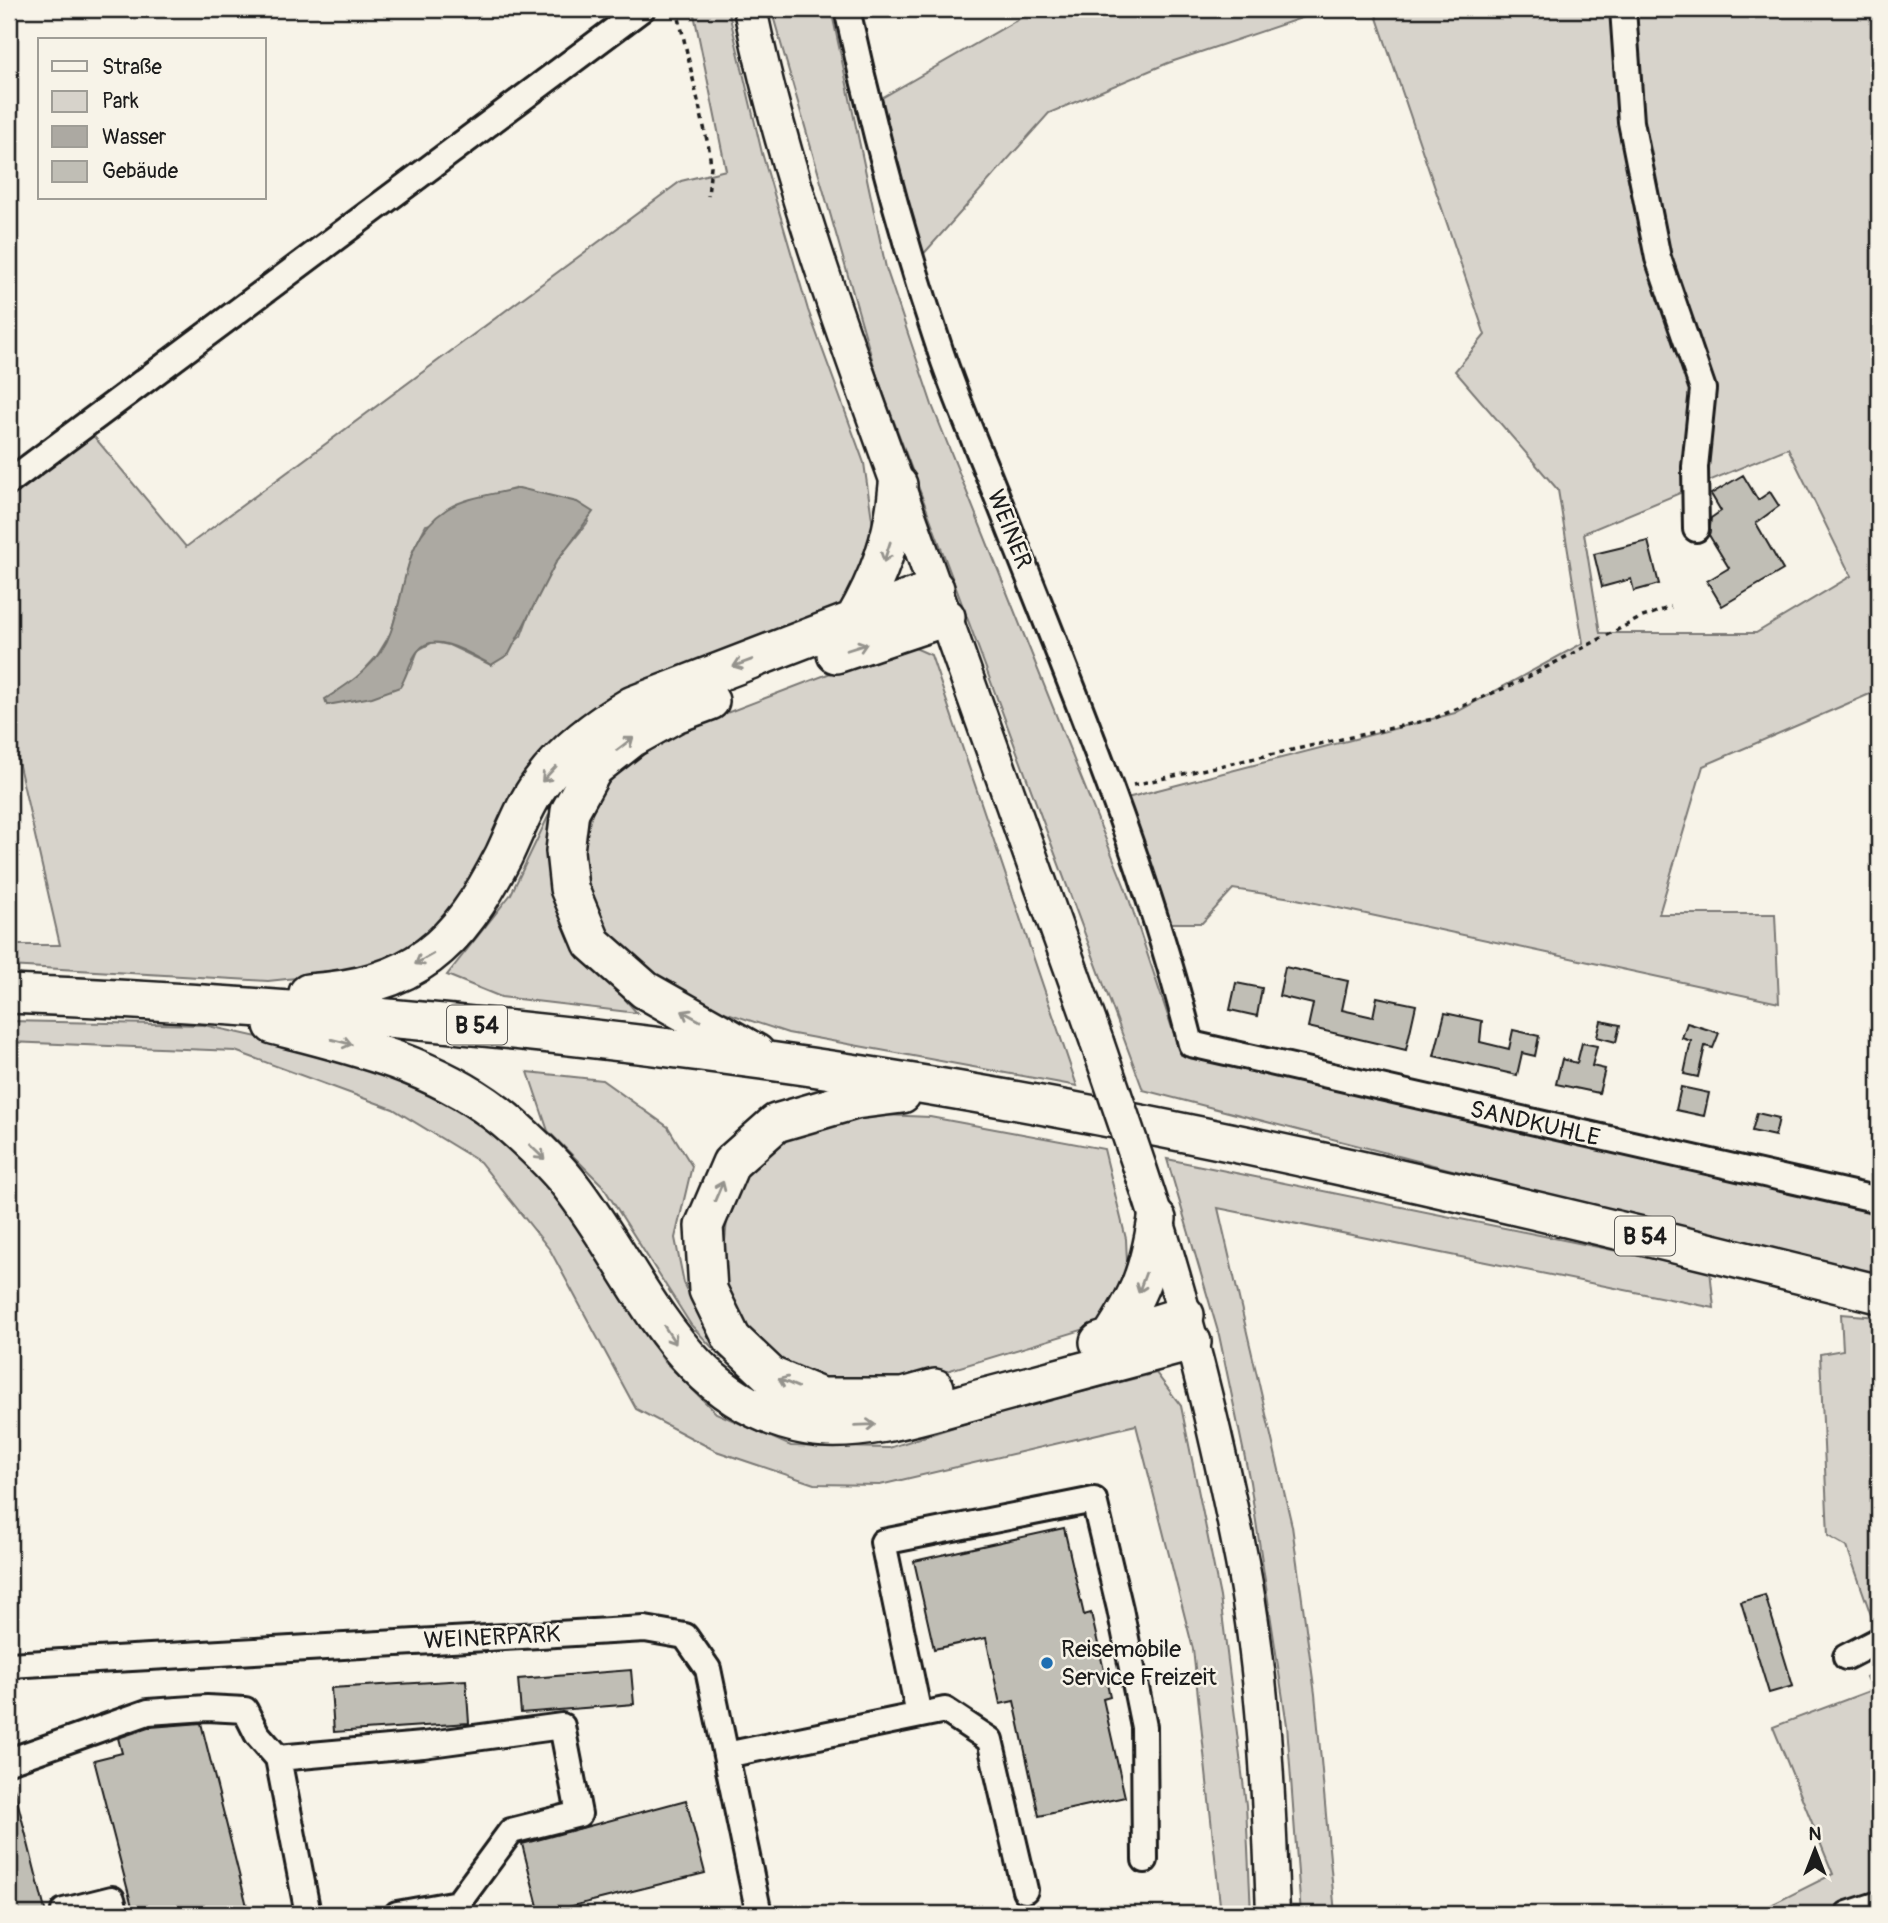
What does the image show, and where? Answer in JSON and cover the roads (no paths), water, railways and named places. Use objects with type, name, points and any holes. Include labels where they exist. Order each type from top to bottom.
[{"type":"highway","points":[[853,622],[873,588],[887,552],[895,523],[898,485]]},
{"type":"highway","points":[[181,1001],[358,988],[428,959],[459,931],[496,869],[539,785],[588,732],[633,705],[853,622],[941,603]]},
{"type":"highway","points":[[772,1062],[645,990],[592,943],[569,888],[565,851],[570,811],[594,768],[632,738],[676,714],[815,661],[941,603]]},
{"type":"highway","name":"B 54","points":[[9,994],[181,1001],[502,1027],[772,1062],[943,1089],[1196,1135],[1411,1180],[1879,1294]]},
{"type":"highway","points":[[181,1001],[367,1048],[426,1071],[496,1113],[569,1184],[681,1352],[720,1390],[763,1414],[810,1427],[882,1425],[1188,1329]]},
{"type":"highway","points":[[943,1089],[855,1100],[776,1123],[731,1163],[704,1226],[708,1290],[733,1339],[771,1376],[821,1397],[903,1397],[1110,1339],[1188,1329]]},
{"type":"highway","points":[[1110,1339],[1135,1301],[1150,1261],[1157,1219]]},
{"type":"main road","points":[[750,9],[762,67],[839,329],[941,603],[1097,1042],[1157,1219],[1188,1329],[1242,1563],[1261,1699],[1270,1821],[1273,1914]]},
{"type":"street","points":[[9,482],[642,9]]},
{"type":"street","name":"WEINER","points":[[847,9],[876,139],[942,355],[1110,790],[1168,954],[1191,1044]]},
{"type":"street","points":[[1623,9],[1631,122],[1658,258],[1703,388],[1695,467],[1696,529]]},
{"type":"street","name":"SANDKUHLE","points":[[1191,1044],[1879,1200]]},
{"type":"street","points":[[919,1715],[883,1542],[1094,1500],[1144,1727],[1144,1860]]},
{"type":"street","name":"WEINERPARK","points":[[9,1665],[645,1629],[684,1636],[709,1669],[759,1914]]},
{"type":"street","points":[[1846,1657],[1879,1640]]},
{"type":"street","points":[[9,1761],[148,1712],[207,1708],[245,1710],[257,1734],[278,1758],[308,1914]]},
{"type":"street","points":[[726,1755],[945,1710],[990,1740],[1025,1890]]},
{"type":"street","points":[[278,1758],[423,1745],[562,1726],[579,1814],[511,1831],[455,1909],[397,1914]]},
{"type":"street","points":[[65,1914],[64,1911],[112,1899],[116,1914]]},
{"type":"street","points":[[1848,1914],[1879,1904]]},
{"type":"water","points":[[519,488],[577,502],[593,512],[556,562],[509,654],[491,665],[454,646],[444,643],[425,645],[415,655],[400,687],[372,697],[327,705],[325,699],[364,671],[386,642],[414,548],[433,520],[454,505]]},
{"type":"place","name":"Reisemobile Service Freizeit","points":[[1047,1663]]}]
